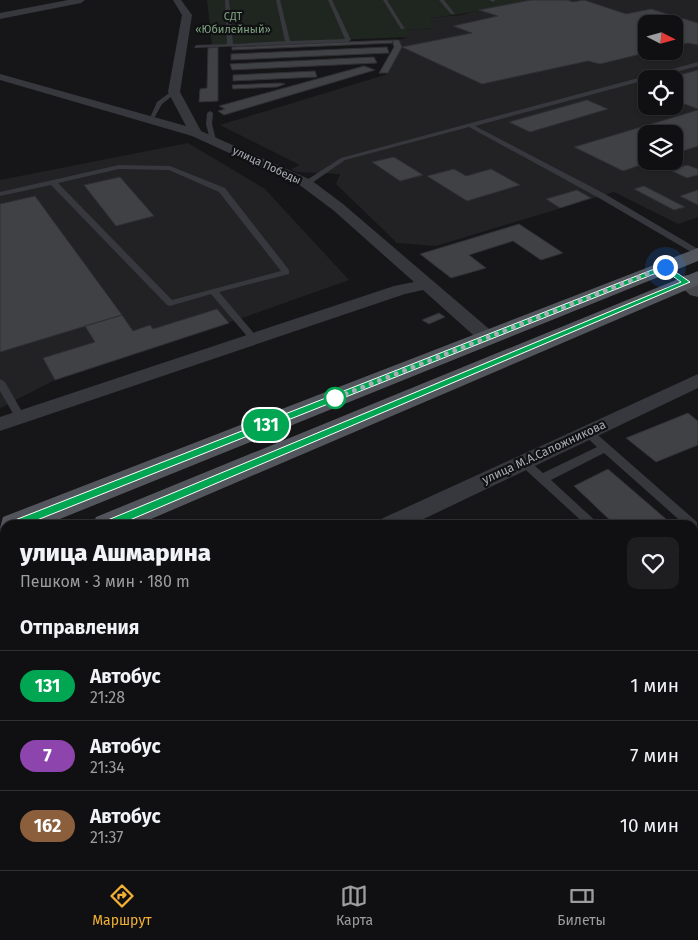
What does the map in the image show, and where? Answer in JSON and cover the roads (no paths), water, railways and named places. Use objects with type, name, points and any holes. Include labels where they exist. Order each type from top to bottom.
[{"type":"main road","points":[[27,520],[698,254]]},
{"type":"main road","points":[[665,267],[694,283]]},
{"type":"main road","points":[[119,520],[694,283]]},
{"type":"street","points":[[0,16],[81,0]]},
{"type":"street","points":[[177,0],[187,15],[174,92],[196,133]]},
{"type":"street","name":"улица Победы","points":[[0,77],[196,133],[306,183],[338,207],[488,338]]},
{"type":"street","points":[[0,424],[400,290],[427,284]]},
{"type":"street","name":"улица М.А.Сапожникова","points":[[400,520],[698,380]]},
{"type":"lane","points":[[227,0],[230,45]]},
{"type":"lane","points":[[278,0],[288,43]]},
{"type":"lane","points":[[196,47],[348,40],[330,0]]},
{"type":"lane","points":[[385,0],[403,28]]},
{"type":"lane","points":[[441,0],[453,13]]},
{"type":"lane","points":[[306,183],[343,159],[698,64]]},
{"type":"lane","points":[[151,119],[159,102],[174,92]]},
{"type":"lane","points":[[210,113],[209,124],[213,140]]},
{"type":"lane","points":[[469,125],[602,196],[698,254]]},
{"type":"lane","points":[[0,194],[53,182],[120,167],[170,168],[222,190],[286,272],[170,303],[53,182]]},
{"type":"lane","points":[[213,291],[255,340]]},
{"type":"lane","points":[[0,382],[20,417]]},
{"type":"lane","points":[[586,432],[688,520]]},
{"type":"lane","points":[[542,479],[604,448]]},
{"type":"lane","points":[[523,462],[588,520]]},
{"type":"park label","name":"СДТ «Юбилейный»","points":[[233,22]]}]
